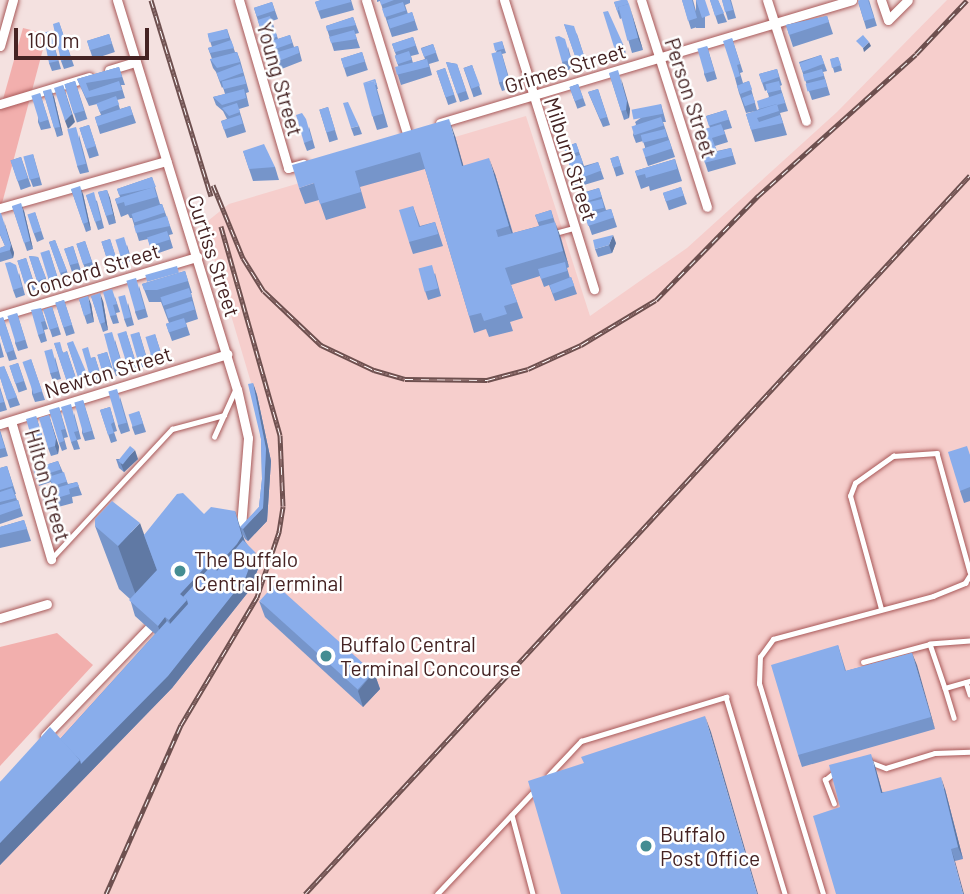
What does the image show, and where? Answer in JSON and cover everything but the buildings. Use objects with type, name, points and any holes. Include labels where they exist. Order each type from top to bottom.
[{"type":"street","points":[[0,46],[12,0]]},
{"type":"street","name":"Curtiss Street","points":[[117,0],[227,354],[248,438],[241,527]]},
{"type":"street","name":"Young Street","points":[[239,0],[288,169],[315,161]]},
{"type":"street","points":[[366,0],[407,133]]},
{"type":"street","name":"Milburn Street","points":[[504,0],[594,289]]},
{"type":"street","name":"Person Street","points":[[641,0],[707,207]]},
{"type":"street","points":[[767,0],[806,121]]},
{"type":"street","name":"Grimes Street","points":[[432,126],[852,0]]},
{"type":"street","points":[[881,0],[888,20],[908,0]]},
{"type":"street","points":[[0,103],[136,62]]},
{"type":"street","points":[[394,137],[420,130]]},
{"type":"street","points":[[0,208],[166,160]]},
{"type":"street","name":"Concord Street","points":[[0,316],[197,257]]},
{"type":"street","name":"Newton Street","points":[[0,424],[227,354]]},
{"type":"street","name":"Hilton Street","points":[[11,421],[51,559]]},
{"type":"street","points":[[0,618],[47,604]]},
{"type":"street","points":[[37,744],[149,628]]},
{"type":"lane","points":[[550,235],[575,228]]},
{"type":"lane","points":[[214,437],[236,388]]},
{"type":"lane","points":[[51,559],[172,429],[224,415]]},
{"type":"lane","points":[[823,894],[759,684],[760,657],[773,639],[933,596],[965,583],[970,573],[937,453],[892,456],[855,483],[850,495],[881,609]]},
{"type":"lane","points":[[863,662],[930,644],[970,641]]},
{"type":"lane","points":[[930,644],[954,719]]},
{"type":"lane","points":[[945,688],[968,681],[970,694]]},
{"type":"lane","points":[[547,778],[581,741],[726,697],[785,894]]},
{"type":"lane","points":[[863,764],[874,761],[886,768],[935,753],[970,751]]},
{"type":"lane","points":[[834,804],[825,780],[840,770]]},
{"type":"lane","points":[[437,894],[538,787]]},
{"type":"lane","points":[[512,815],[533,894]]},
{"type":"shaded area","points":[[947,0],[970,0],[970,894],[0,894],[0,798],[263,520],[264,442],[257,403],[204,224],[229,204],[526,116],[590,316],[687,248],[837,112]]},
{"type":"shaded area","points":[[23,28],[47,34],[0,211],[0,110]]},
{"type":"shaded area","points":[[57,633],[93,665],[0,766],[0,647]]},
{"type":"railway","points":[[151,0],[211,196]]},
{"type":"railway","points":[[213,185],[243,258],[264,291],[321,345],[374,370],[405,379],[487,380],[528,369],[581,345],[656,300],[758,196],[916,54],[967,0]]},
{"type":"railway","points":[[305,894],[970,175]]},
{"type":"railway","points":[[106,894],[181,725],[257,597],[279,532],[283,506],[280,435],[221,226]]},
{"type":"place","name":"The Buffalo Central Terminal","points":[[180,571]]},
{"type":"place","name":"Buffalo Central Terminal Concourse","points":[[326,656]]},
{"type":"place","name":"Buffalo Post Office","points":[[646,846]]}]
